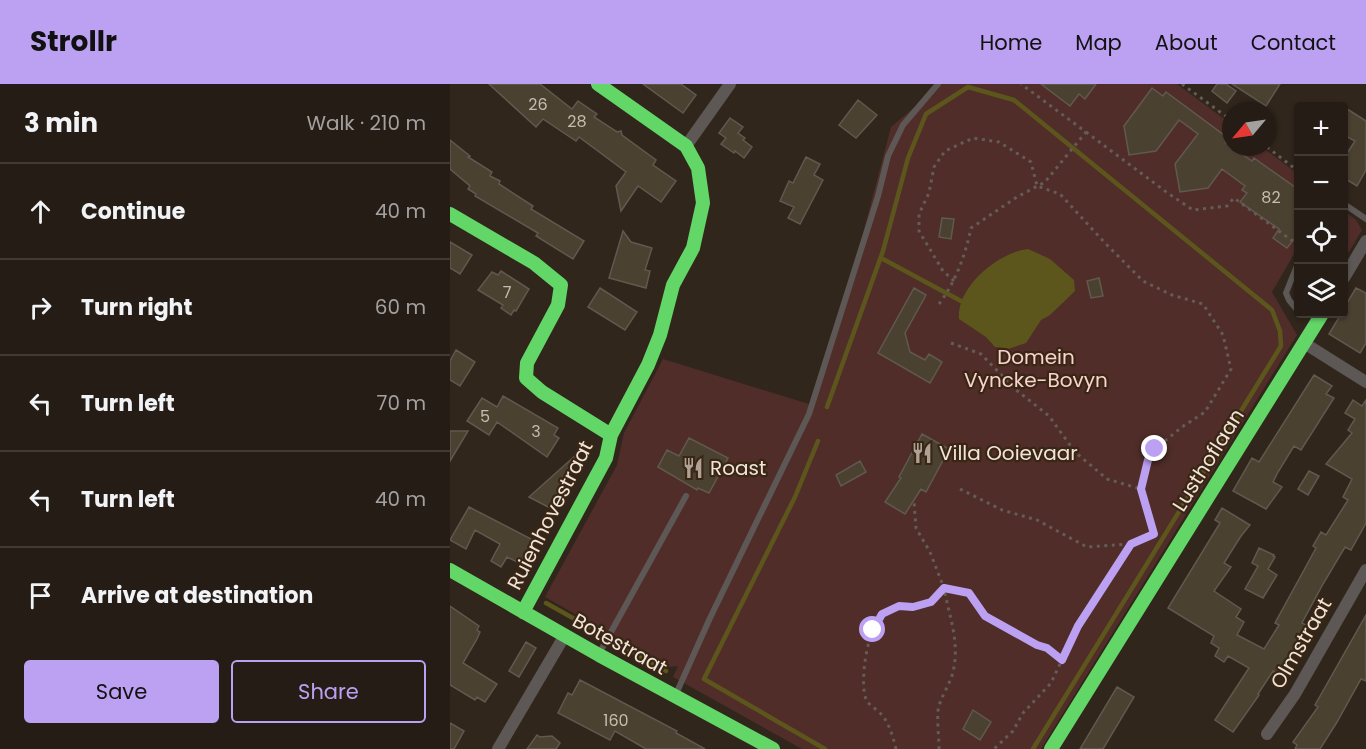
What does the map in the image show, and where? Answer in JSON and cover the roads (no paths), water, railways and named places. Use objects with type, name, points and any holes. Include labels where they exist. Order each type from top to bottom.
[{"type":"street","name":"Ruienhovestraat","points":[[523,612],[606,458],[611,435],[648,365],[660,335],[673,285],[693,248],[703,204],[698,168],[686,146],[598,84]]},
{"type":"street","points":[[686,146],[730,84]]},
{"type":"street","name":"Ruienhovestraat","points":[[450,214],[538,266],[561,285],[558,305],[527,363],[526,378],[542,392],[611,435]]},
{"type":"street","points":[[1348,271],[1366,241]]},
{"type":"street","name":"Lusthoflaan","points":[[1051,749],[1304,343],[1311,323],[1317,318]]},
{"type":"street","points":[[1304,343],[1366,382]]},
{"type":"street","name":"Botestraat","points":[[450,570],[599,655],[773,749]]},
{"type":"street","name":"Olmstraat","points":[[1267,734],[1296,694],[1366,570]]},
{"type":"street","points":[[498,749],[565,635]]},
{"type":"lane","points":[[675,697],[710,618],[809,414],[871,219],[888,156],[903,125],[938,84]]},
{"type":"lane","points":[[1348,207],[1366,219]]},
{"type":"lane","points":[[1294,275],[1286,293],[1294,306]]},
{"type":"lane","points":[[599,655],[686,496]]},
{"type":"waterway","points":[[827,407],[883,251],[908,158],[926,114],[968,87],[1014,100],[1272,310],[1280,331],[1281,346],[1033,749]]},
{"type":"waterway","points":[[881,258],[961,301]]},
{"type":"waterway","points":[[818,441],[795,497],[704,679],[825,749]]},
{"type":"waterway","points":[[546,603],[589,627]]},
{"type":"waterway","points":[[620,645],[666,671]]},
{"type":"place","name":"Villa Ooievaar","points":[[922,453]]},
{"type":"place","name":"Roast","points":[[693,468]]},
{"type":"park label","name":"Domein Vyncke-Bovyn","points":[[1036,368]]}]
